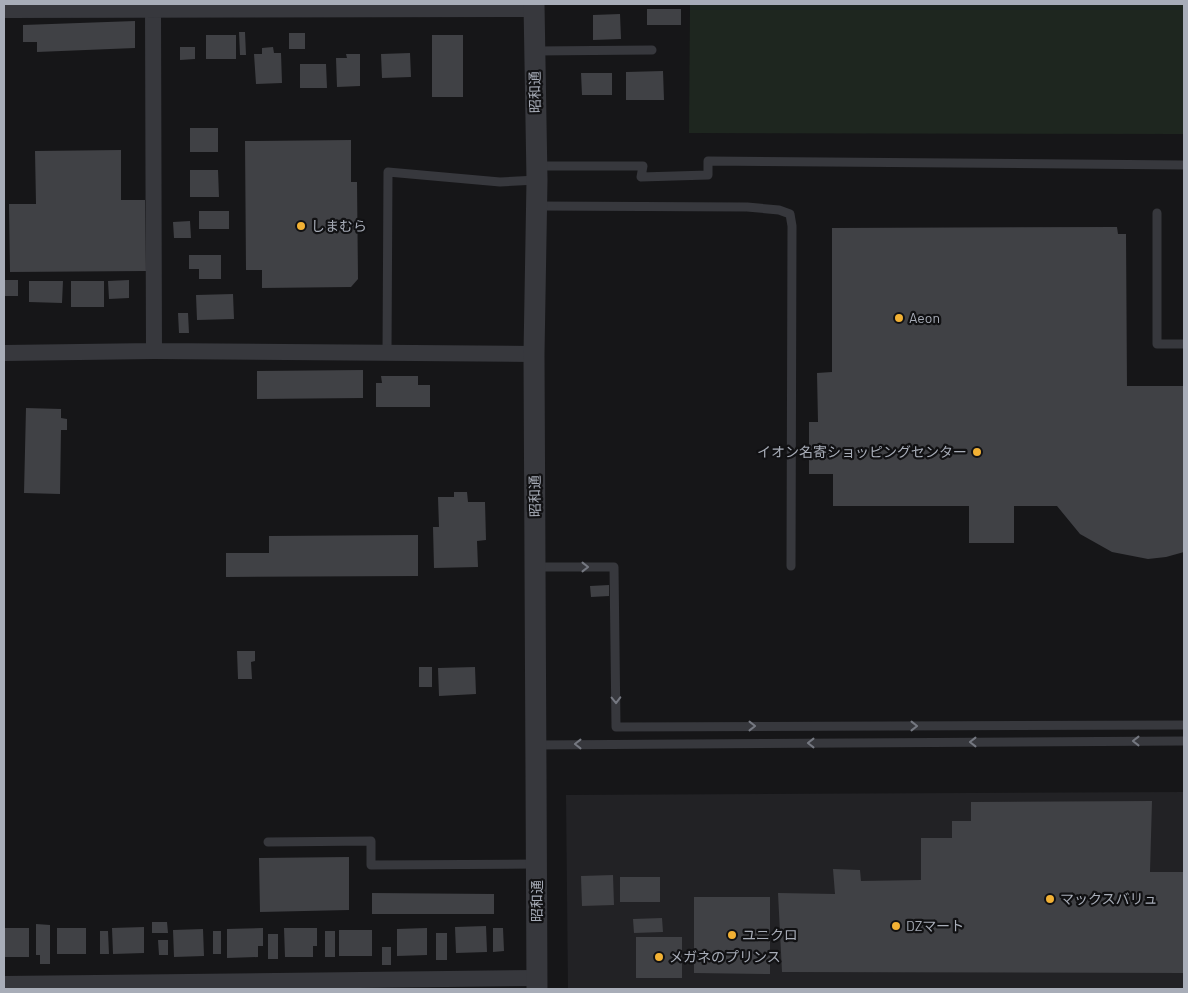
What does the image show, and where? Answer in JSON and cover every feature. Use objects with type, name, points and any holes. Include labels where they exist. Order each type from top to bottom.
[{"type":"street","points":[[4,10],[534,6]]},
{"type":"street","name":"昭和通","points":[[534,6],[537,173],[534,354],[537,984]]},
{"type":"street","points":[[153,10],[154,351]]},
{"type":"street","points":[[4,353],[154,351],[534,354]]},
{"type":"street","points":[[4,984],[537,984]]},
{"type":"lane","points":[[535,51],[652,50]]},
{"type":"lane","points":[[387,352],[388,172],[500,182],[537,173],[643,166],[641,177],[708,175],[708,161],[1184,165]]},
{"type":"lane","points":[[537,206],[747,208],[779,210],[790,214],[792,226],[791,566]]},
{"type":"lane","points":[[1157,213],[1157,344],[1184,344]]},
{"type":"lane","points":[[536,567],[614,567],[616,727],[1184,724]]},
{"type":"lane","points":[[536,745],[1184,741]]},
{"type":"lane","points":[[268,842],[371,841],[371,866],[537,864]]},
{"type":"shaded area","points":[[690,4],[1184,4],[1184,134],[689,133]]},
{"type":"shaded area","points":[[1184,792],[1184,989],[568,989],[566,795]]},
{"type":"building","points":[[647,9],[681,9],[681,25],[647,25]]},
{"type":"building","points":[[620,14],[621,39],[593,40],[593,15]]},
{"type":"building","points":[[135,21],[135,48],[37,52],[37,42],[23,42],[23,25]]},
{"type":"building","points":[[239,32],[245,32],[246,55],[240,55]]},
{"type":"building","points":[[289,33],[305,33],[305,49],[289,49]]},
{"type":"building","points":[[206,35],[236,35],[236,59],[206,59]]},
{"type":"building","points":[[432,35],[463,35],[463,97],[432,97]]},
{"type":"building","points":[[180,47],[195,47],[195,59],[180,60]]},
{"type":"building","points":[[273,47],[274,53],[281,53],[282,83],[256,84],[254,54],[262,54],[262,48]]},
{"type":"building","points":[[410,53],[411,77],[382,78],[381,54]]},
{"type":"building","points":[[346,54],[360,54],[360,86],[337,87],[336,58],[347,58]]},
{"type":"building","points":[[300,64],[326,64],[327,88],[300,88]]},
{"type":"building","points":[[663,71],[664,100],[626,100],[626,72]]},
{"type":"building","points":[[581,73],[612,73],[612,95],[582,95]]},
{"type":"building","points":[[190,128],[218,128],[218,152],[190,152]]},
{"type":"building","name":"しまむら","points":[[351,140],[351,182],[357,182],[358,279],[351,287],[262,288],[262,270],[246,270],[245,141]]},
{"type":"building","points":[[121,150],[121,200],[145,200],[146,271],[10,272],[9,204],[36,204],[35,151]]},
{"type":"building","points":[[190,170],[218,170],[219,197],[190,197]]},
{"type":"building","points":[[199,211],[229,211],[229,229],[199,229]]},
{"type":"building","points":[[190,221],[191,238],[174,238],[173,222]]},
{"type":"building","points":[[1117,227],[1118,234],[1126,234],[1127,386],[1184,386],[1184,552],[1148,559],[1112,552],[1080,534],[1057,506],[1014,506],[1014,543],[969,543],[969,506],[833,506],[833,474],[809,474],[809,422],[818,422],[817,373],[832,372],[832,228]]},
{"type":"building","points":[[189,255],[221,255],[221,279],[199,279],[199,269],[189,269]]},
{"type":"building","points":[[4,280],[18,280],[18,296],[4,296]]},
{"type":"building","points":[[129,280],[129,298],[109,299],[108,281]]},
{"type":"building","points":[[29,281],[63,281],[62,303],[29,302]]},
{"type":"building","points":[[71,281],[104,281],[104,307],[71,307]]},
{"type":"building","points":[[233,294],[234,319],[197,320],[196,295]]},
{"type":"building","points":[[178,313],[188,313],[189,333],[179,333]]},
{"type":"building","points":[[363,370],[363,398],[257,399],[257,371]]},
{"type":"building","points":[[381,376],[418,376],[418,385],[430,385],[430,407],[376,407],[376,383],[382,383]]},
{"type":"building","points":[[26,408],[61,409],[61,418],[67,419],[67,430],[61,430],[60,494],[24,493]]},
{"type":"building","points":[[454,492],[467,492],[468,502],[485,502],[486,540],[477,541],[478,567],[434,568],[433,527],[439,527],[438,497],[454,497]]},
{"type":"building","points":[[418,535],[418,576],[226,577],[226,553],[269,553],[269,536]]},
{"type":"building","points":[[609,585],[609,596],[591,597],[590,586]]},
{"type":"building","points":[[237,651],[255,651],[255,661],[251,662],[252,679],[238,679]]},
{"type":"building","points":[[419,667],[432,667],[432,687],[419,687]]},
{"type":"building","points":[[475,667],[476,694],[439,696],[438,668]]},
{"type":"building","points":[[1152,801],[1150,872],[1184,872],[1184,973],[782,972],[778,893],[835,894],[833,869],[860,870],[861,881],[921,880],[921,838],[952,838],[952,821],[971,821],[971,802]]},
{"type":"building","points":[[349,857],[349,910],[260,912],[259,858]]},
{"type":"building","points":[[613,875],[614,905],[582,906],[581,876]]},
{"type":"building","points":[[620,877],[660,877],[660,902],[620,902]]},
{"type":"building","points":[[372,893],[494,894],[494,914],[372,914]]},
{"type":"building","points":[[694,897],[770,897],[770,974],[694,973]]},
{"type":"building","points":[[662,918],[663,932],[634,933],[633,919]]},
{"type":"building","points":[[152,922],[167,922],[168,933],[152,933]]},
{"type":"building","points":[[36,924],[50,925],[50,964],[40,964],[40,955],[36,955]]},
{"type":"building","points":[[486,926],[487,952],[456,953],[455,927]]},
{"type":"building","points":[[144,927],[144,953],[113,954],[112,928]]},
{"type":"building","points":[[4,928],[29,928],[29,957],[4,957]]},
{"type":"building","points":[[57,928],[86,928],[86,954],[57,954]]},
{"type":"building","points":[[263,928],[263,946],[258,946],[258,957],[227,958],[227,929]]},
{"type":"building","points":[[284,928],[317,928],[317,946],[313,946],[313,957],[285,957]]},
{"type":"building","points":[[427,928],[427,955],[397,956],[397,929]]},
{"type":"building","points":[[493,928],[503,928],[504,951],[493,952]]},
{"type":"building","points":[[203,929],[204,956],[174,957],[173,930]]},
{"type":"building","points":[[339,930],[372,930],[372,956],[339,956]]},
{"type":"building","points":[[100,931],[108,931],[109,954],[100,954]]},
{"type":"building","points":[[213,931],[221,931],[221,954],[213,954]]},
{"type":"building","points":[[325,931],[335,931],[335,957],[325,957]]},
{"type":"building","points":[[436,933],[447,933],[447,960],[436,960]]},
{"type":"building","points":[[268,934],[278,934],[278,959],[268,959]]},
{"type":"building","points":[[636,937],[682,937],[682,978],[636,978]]},
{"type":"building","points":[[158,940],[168,940],[168,955],[159,955]]},
{"type":"building","points":[[382,947],[391,947],[391,965],[382,965]]},
{"type":"place","name":"しまむら","points":[[301,226]]},
{"type":"place","name":"Aeon","points":[[899,318]]},
{"type":"place","name":"イオン名寄ショッピングセンター","points":[[977,452]]},
{"type":"place","name":"マックスバリュ","points":[[1050,899]]},
{"type":"place","name":"DZマート","points":[[896,926]]},
{"type":"place","name":"ユニクロ","points":[[732,935]]},
{"type":"place","name":"メガネのプリンス","points":[[659,957]]}]
